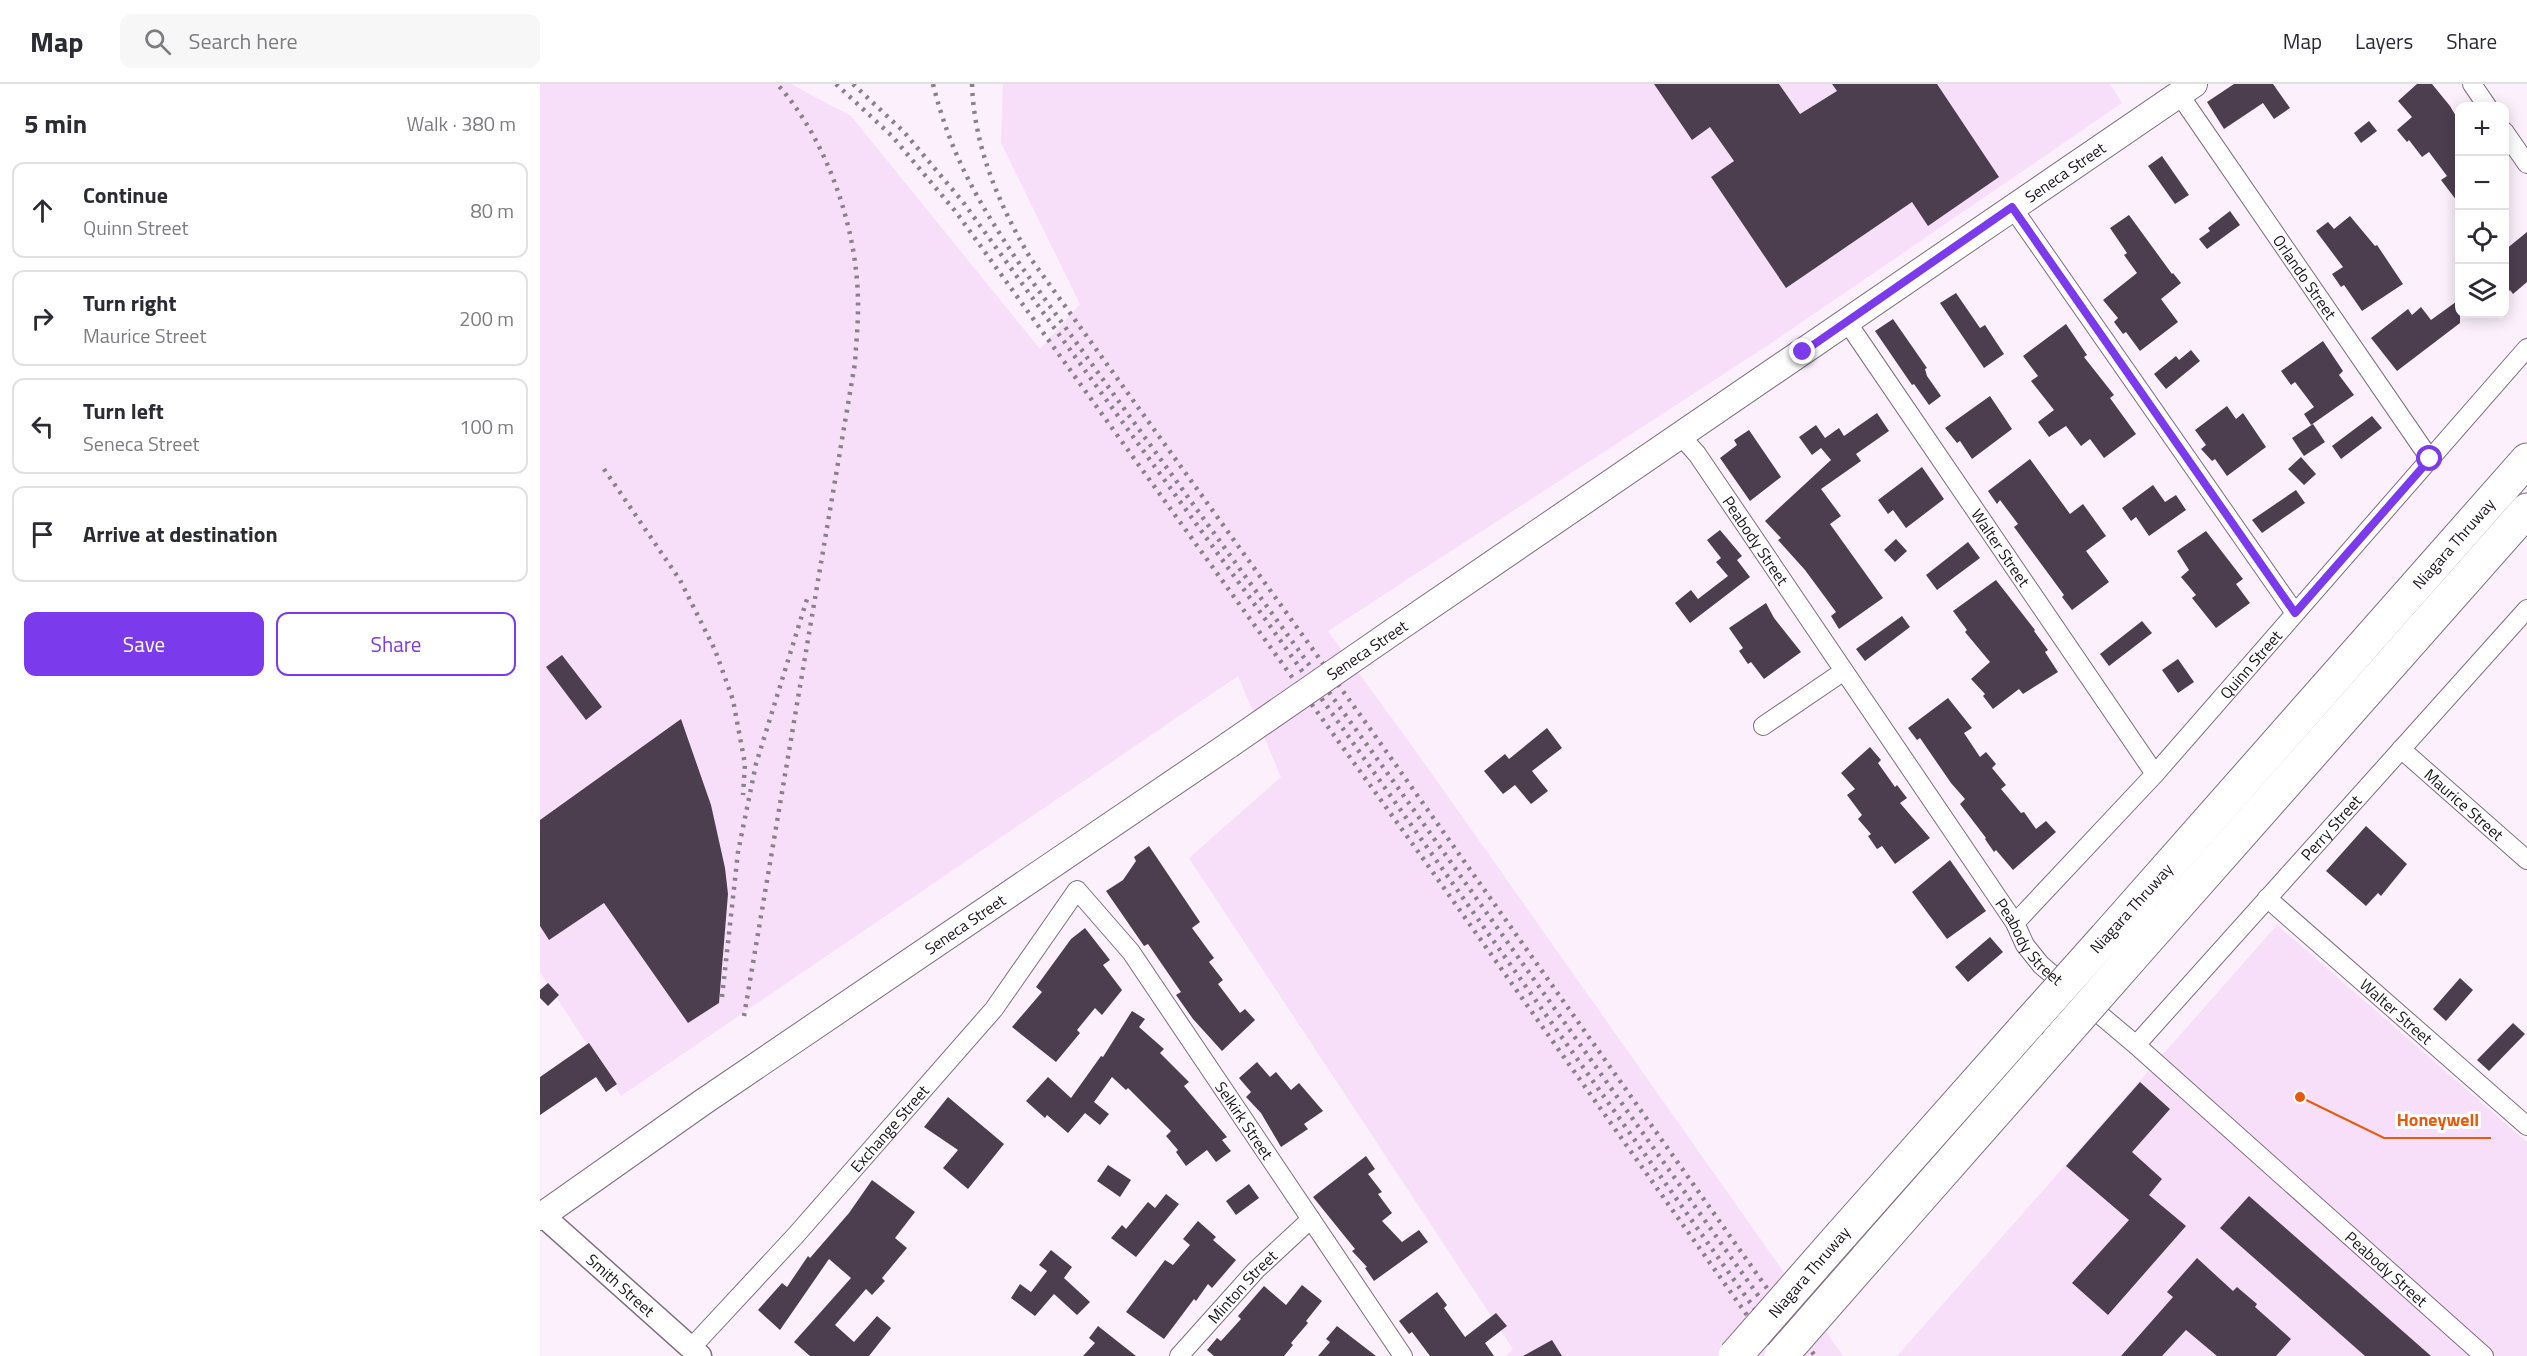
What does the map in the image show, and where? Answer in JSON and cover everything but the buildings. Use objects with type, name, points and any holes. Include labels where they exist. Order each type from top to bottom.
[{"type":"highway","name":"Niagara Thruway","points":[[1735,1356],[2527,460]]},
{"type":"highway","name":"Niagara Thruway","points":[[1781,1356],[2527,510]]},
{"type":"main road","name":"Seneca Street","points":[[541,1215],[2186,89]]},
{"type":"street","points":[[2472,84],[2484,102]]},
{"type":"street","name":"Orlando Street","points":[[2186,89],[2430,459]]},
{"type":"street","points":[[2509,137],[2527,164]]},
{"type":"street","points":[[2012,207],[2295,613]]},
{"type":"street","name":"Walter Street","points":[[1847,322],[2155,774]]},
{"type":"street","name":"Quinn Street","points":[[2015,923],[2155,774],[2527,348]]},
{"type":"street","name":"Peabody Street","points":[[1680,435],[1697,454],[2015,923],[2025,945],[2041,965],[2136,1045],[2484,1356]]},
{"type":"street","name":"Perry Street","points":[[2136,1045],[2527,609]]},
{"type":"street","points":[[1763,726],[1844,671]]},
{"type":"street","name":"Maurice Street","points":[[2401,749],[2527,860]]},
{"type":"street","name":"Selkirk Street","points":[[1077,890],[1131,952],[1403,1356]]},
{"type":"street","name":"Exchange Street","points":[[692,1353],[993,1009],[1077,890]]},
{"type":"street","name":"Walter Street","points":[[2267,898],[2527,1126]]},
{"type":"street","name":"Smith Street","points":[[541,1215],[692,1353]]},
{"type":"street","name":"Minton Street","points":[[1179,1356],[1256,1270],[1311,1220]]},
{"type":"shaded area","points":[[540,84],[791,84],[851,116],[1040,349],[1080,304],[1001,143],[1003,84],[2110,84],[2122,103],[1773,342],[1328,631],[1420,757],[1843,1356],[1506,1356],[1513,1349],[1189,858],[1281,777],[1238,676],[621,1096],[540,972]]},
{"type":"shaded area","points":[[2277,925],[2527,1142],[2527,1356],[1897,1356]]},
{"type":"railway","points":[[744,1016],[855,363],[858,322],[857,279],[853,249],[837,189],[811,132],[777,84]]},
{"type":"railway","points":[[836,84],[892,136],[956,212],[1422,857],[1776,1356]]},
{"type":"railway","points":[[853,84],[904,132],[963,202],[1263,616],[1788,1356]]},
{"type":"railway","points":[[933,84],[949,135],[968,180],[1021,266],[1396,785],[1801,1356]]},
{"type":"railway","points":[[972,84],[978,130],[990,175],[1019,239],[1031,259],[1371,730],[1815,1356]]},
{"type":"railway","points":[[604,469],[680,580],[715,650],[733,700],[745,764],[743,795]]},
{"type":"railway","points":[[722,997],[738,852],[756,764],[807,599]]},
{"type":"place","name":"Honeywell","points":[[2300,1097]]},
{"type":"route","points":[[1803,352],[2012,207],[2295,613],[2430,459]]}]
